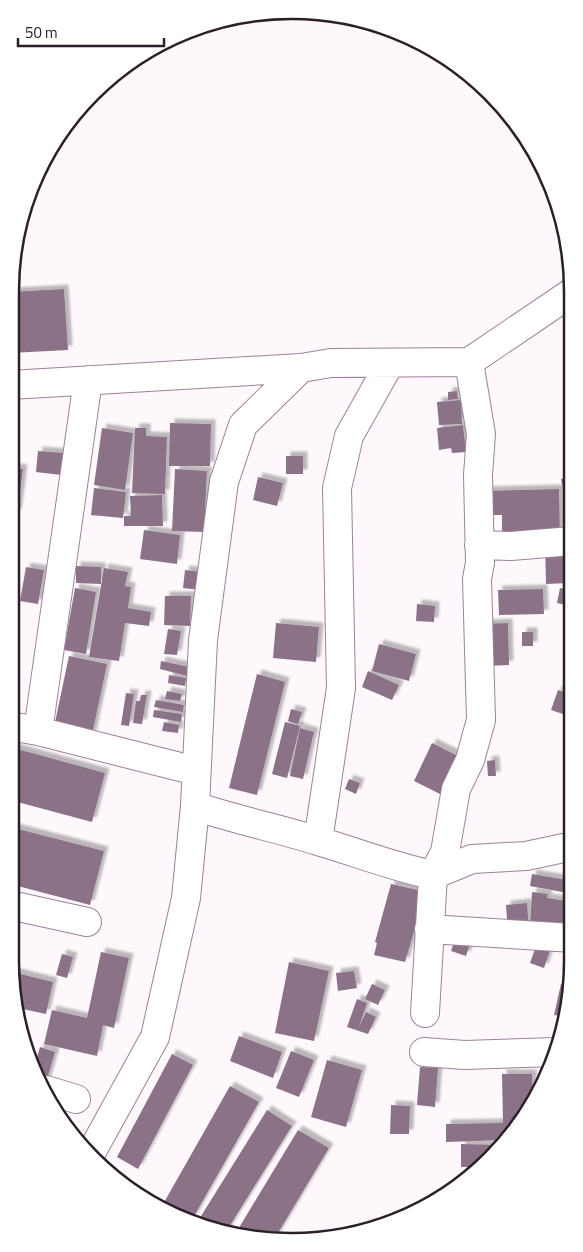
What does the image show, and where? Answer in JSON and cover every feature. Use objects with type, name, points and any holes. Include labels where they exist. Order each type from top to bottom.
[{"type":"street","points":[[19,384],[301,368],[332,363],[469,362],[564,298]]},
{"type":"street","points":[[425,1013],[432,875],[445,852],[456,790],[470,760],[481,720],[477,579],[479,545],[478,475],[481,434],[469,362]]},
{"type":"street","points":[[318,841],[341,688],[338,488],[349,436],[390,363]]},
{"type":"street","points":[[94,1148],[155,1037],[186,898],[195,806],[204,640],[224,482],[243,425],[301,368]]},
{"type":"street","points":[[38,731],[88,380]]},
{"type":"street","points":[[479,545],[511,546],[564,542]]},
{"type":"street","points":[[19,728],[196,771]]},
{"type":"street","points":[[195,806],[228,817],[318,841],[404,869],[432,875],[472,859],[526,856],[564,848]]},
{"type":"street","points":[[19,907],[87,922]]},
{"type":"street","points":[[429,929],[564,937]]},
{"type":"street","points":[[424,1052],[465,1055],[548,1052]]},
{"type":"street","points":[[52,1092],[76,1099]]},
{"type":"building","points":[[64,289],[68,350],[19,353],[19,292]]},
{"type":"building","points":[[457,391],[458,399],[448,400],[448,392]]},
{"type":"building","points":[[461,400],[462,424],[439,425],[437,402]]},
{"type":"building","points":[[170,423],[211,424],[210,466],[169,466]]},
{"type":"building","points":[[463,425],[466,452],[452,453],[451,448],[439,450],[437,428]]},
{"type":"building","points":[[102,428],[133,433],[125,490],[94,485]]},
{"type":"building","points":[[135,428],[146,428],[146,436],[167,437],[165,494],[132,493]]},
{"type":"building","points":[[38,451],[63,453],[61,475],[36,472]]},
{"type":"building","points":[[286,456],[303,456],[303,474],[286,474]]},
{"type":"building","points":[[19,468],[23,469],[19,499]]},
{"type":"building","points":[[175,469],[207,471],[204,532],[172,531]]},
{"type":"building","points":[[258,477],[283,483],[277,506],[253,500]]},
{"type":"building","points":[[564,478],[564,495],[561,479]]},
{"type":"building","points":[[94,488],[126,492],[123,518],[91,515]]},
{"type":"building","points":[[559,489],[560,539],[502,541],[502,515],[486,515],[485,491]]},
{"type":"building","points":[[162,495],[163,526],[124,526],[124,516],[131,516],[130,496]]},
{"type":"building","points":[[144,530],[180,535],[177,564],[140,559]]},
{"type":"building","points":[[545,542],[564,542],[564,583],[546,584]]},
{"type":"building","points":[[76,566],[101,567],[101,584],[76,583]]},
{"type":"building","points":[[26,567],[44,570],[38,604],[20,601]]},
{"type":"building","points":[[104,568],[128,572],[125,586],[131,587],[128,608],[151,612],[149,626],[125,623],[119,661],[89,657]]},
{"type":"building","points":[[185,570],[202,572],[200,590],[183,588]]},
{"type":"building","points":[[75,588],[96,592],[86,654],[64,650]]},
{"type":"building","points":[[560,588],[564,589],[564,604],[557,603]]},
{"type":"building","points":[[543,589],[544,614],[499,615],[498,590]]},
{"type":"building","points":[[165,596],[191,596],[190,626],[164,625]]},
{"type":"building","points":[[417,604],[435,606],[434,622],[416,621]]},
{"type":"building","points":[[276,623],[319,627],[316,662],[273,658]]},
{"type":"building","points":[[508,623],[509,665],[483,666],[482,624]]},
{"type":"building","points":[[168,629],[181,631],[177,655],[164,654]]},
{"type":"building","points":[[522,632],[533,632],[533,646],[522,646]]},
{"type":"building","points":[[379,644],[416,654],[409,681],[372,671]]},
{"type":"building","points":[[69,656],[107,664],[92,735],[54,727]]},
{"type":"building","points":[[161,661],[189,667],[187,676],[160,669]]},
{"type":"building","points":[[368,671],[399,685],[392,700],[362,687]]},
{"type":"building","points":[[257,674],[285,682],[257,795],[229,788]]},
{"type":"building","points":[[169,675],[186,678],[185,686],[168,683]]},
{"type":"building","points":[[558,690],[564,692],[564,714],[551,710]]},
{"type":"building","points":[[167,691],[182,694],[180,701],[165,699]]},
{"type":"building","points":[[126,693],[134,694],[129,726],[121,725]]},
{"type":"building","points":[[141,695],[147,695],[142,724],[133,723],[136,701],[140,701]]},
{"type":"building","points":[[156,700],[184,705],[183,712],[154,707]]},
{"type":"building","points":[[291,709],[302,712],[298,724],[288,721]]},
{"type":"building","points":[[154,710],[182,714],[181,722],[153,717]]},
{"type":"building","points":[[164,722],[179,725],[178,733],[162,731]]},
{"type":"building","points":[[285,722],[300,726],[287,778],[272,774]]},
{"type":"building","points":[[300,728],[314,732],[303,779],[290,776]]},
{"type":"building","points":[[432,743],[466,760],[448,798],[414,781]]},
{"type":"building","points":[[19,749],[105,773],[92,822],[19,802]]},
{"type":"building","points":[[495,760],[496,776],[488,776],[487,761]]},
{"type":"building","points":[[349,779],[360,783],[356,794],[345,789]]},
{"type":"building","points":[[19,829],[104,851],[90,905],[19,886]]},
{"type":"building","points":[[532,874],[564,879],[564,892],[530,886]]},
{"type":"building","points":[[391,884],[422,891],[424,898],[405,962],[374,955],[377,943],[375,942]]},
{"type":"building","points":[[532,892],[548,894],[547,898],[564,901],[564,932],[530,926]]},
{"type":"building","points":[[527,903],[529,931],[508,932],[506,905]]},
{"type":"building","points":[[455,939],[470,944],[466,956],[451,951]]},
{"type":"building","points":[[537,943],[551,947],[544,968],[530,963]]},
{"type":"building","points":[[101,952],[129,958],[114,1028],[103,1025],[97,1056],[44,1044],[52,1010],[87,1018]]},
{"type":"building","points":[[62,954],[73,957],[67,978],[56,975]]},
{"type":"building","points":[[289,962],[329,971],[314,1041],[275,1033]]},
{"type":"building","points":[[354,971],[357,988],[338,991],[336,973]]},
{"type":"building","points":[[19,974],[53,982],[46,1014],[23,1009]]},
{"type":"building","points":[[372,984],[385,990],[378,1005],[365,999]]},
{"type":"building","points":[[561,984],[563,984],[559,1016],[554,1015]]},
{"type":"building","points":[[357,999],[367,1003],[359,1027],[366,1012],[376,1017],[368,1034],[347,1027]]},
{"type":"building","points":[[239,1036],[282,1052],[273,1078],[230,1061]]},
{"type":"building","points":[[40,1047],[55,1052],[47,1080],[40,1065],[37,1058]]},
{"type":"building","points":[[291,1051],[314,1060],[299,1097],[276,1088]]},
{"type":"building","points":[[172,1054],[193,1065],[138,1169],[117,1157]]},
{"type":"building","points":[[327,1060],[362,1070],[346,1127],[311,1117]]},
{"type":"building","points":[[420,1067],[438,1068],[435,1107],[417,1105]]},
{"type":"building","points":[[502,1074],[532,1074],[533,1088],[528,1097],[497,1140],[446,1142],[446,1124],[503,1123]]},
{"type":"building","points":[[230,1086],[259,1102],[195,1215],[164,1202]]},
{"type":"building","points":[[391,1105],[410,1106],[409,1134],[390,1134]]},
{"type":"building","points":[[267,1110],[292,1126],[230,1226],[200,1217]]},
{"type":"building","points":[[298,1130],[329,1148],[278,1233],[239,1228]]},
{"type":"building","points":[[461,1144],[492,1145],[470,1167],[461,1167]]}]
